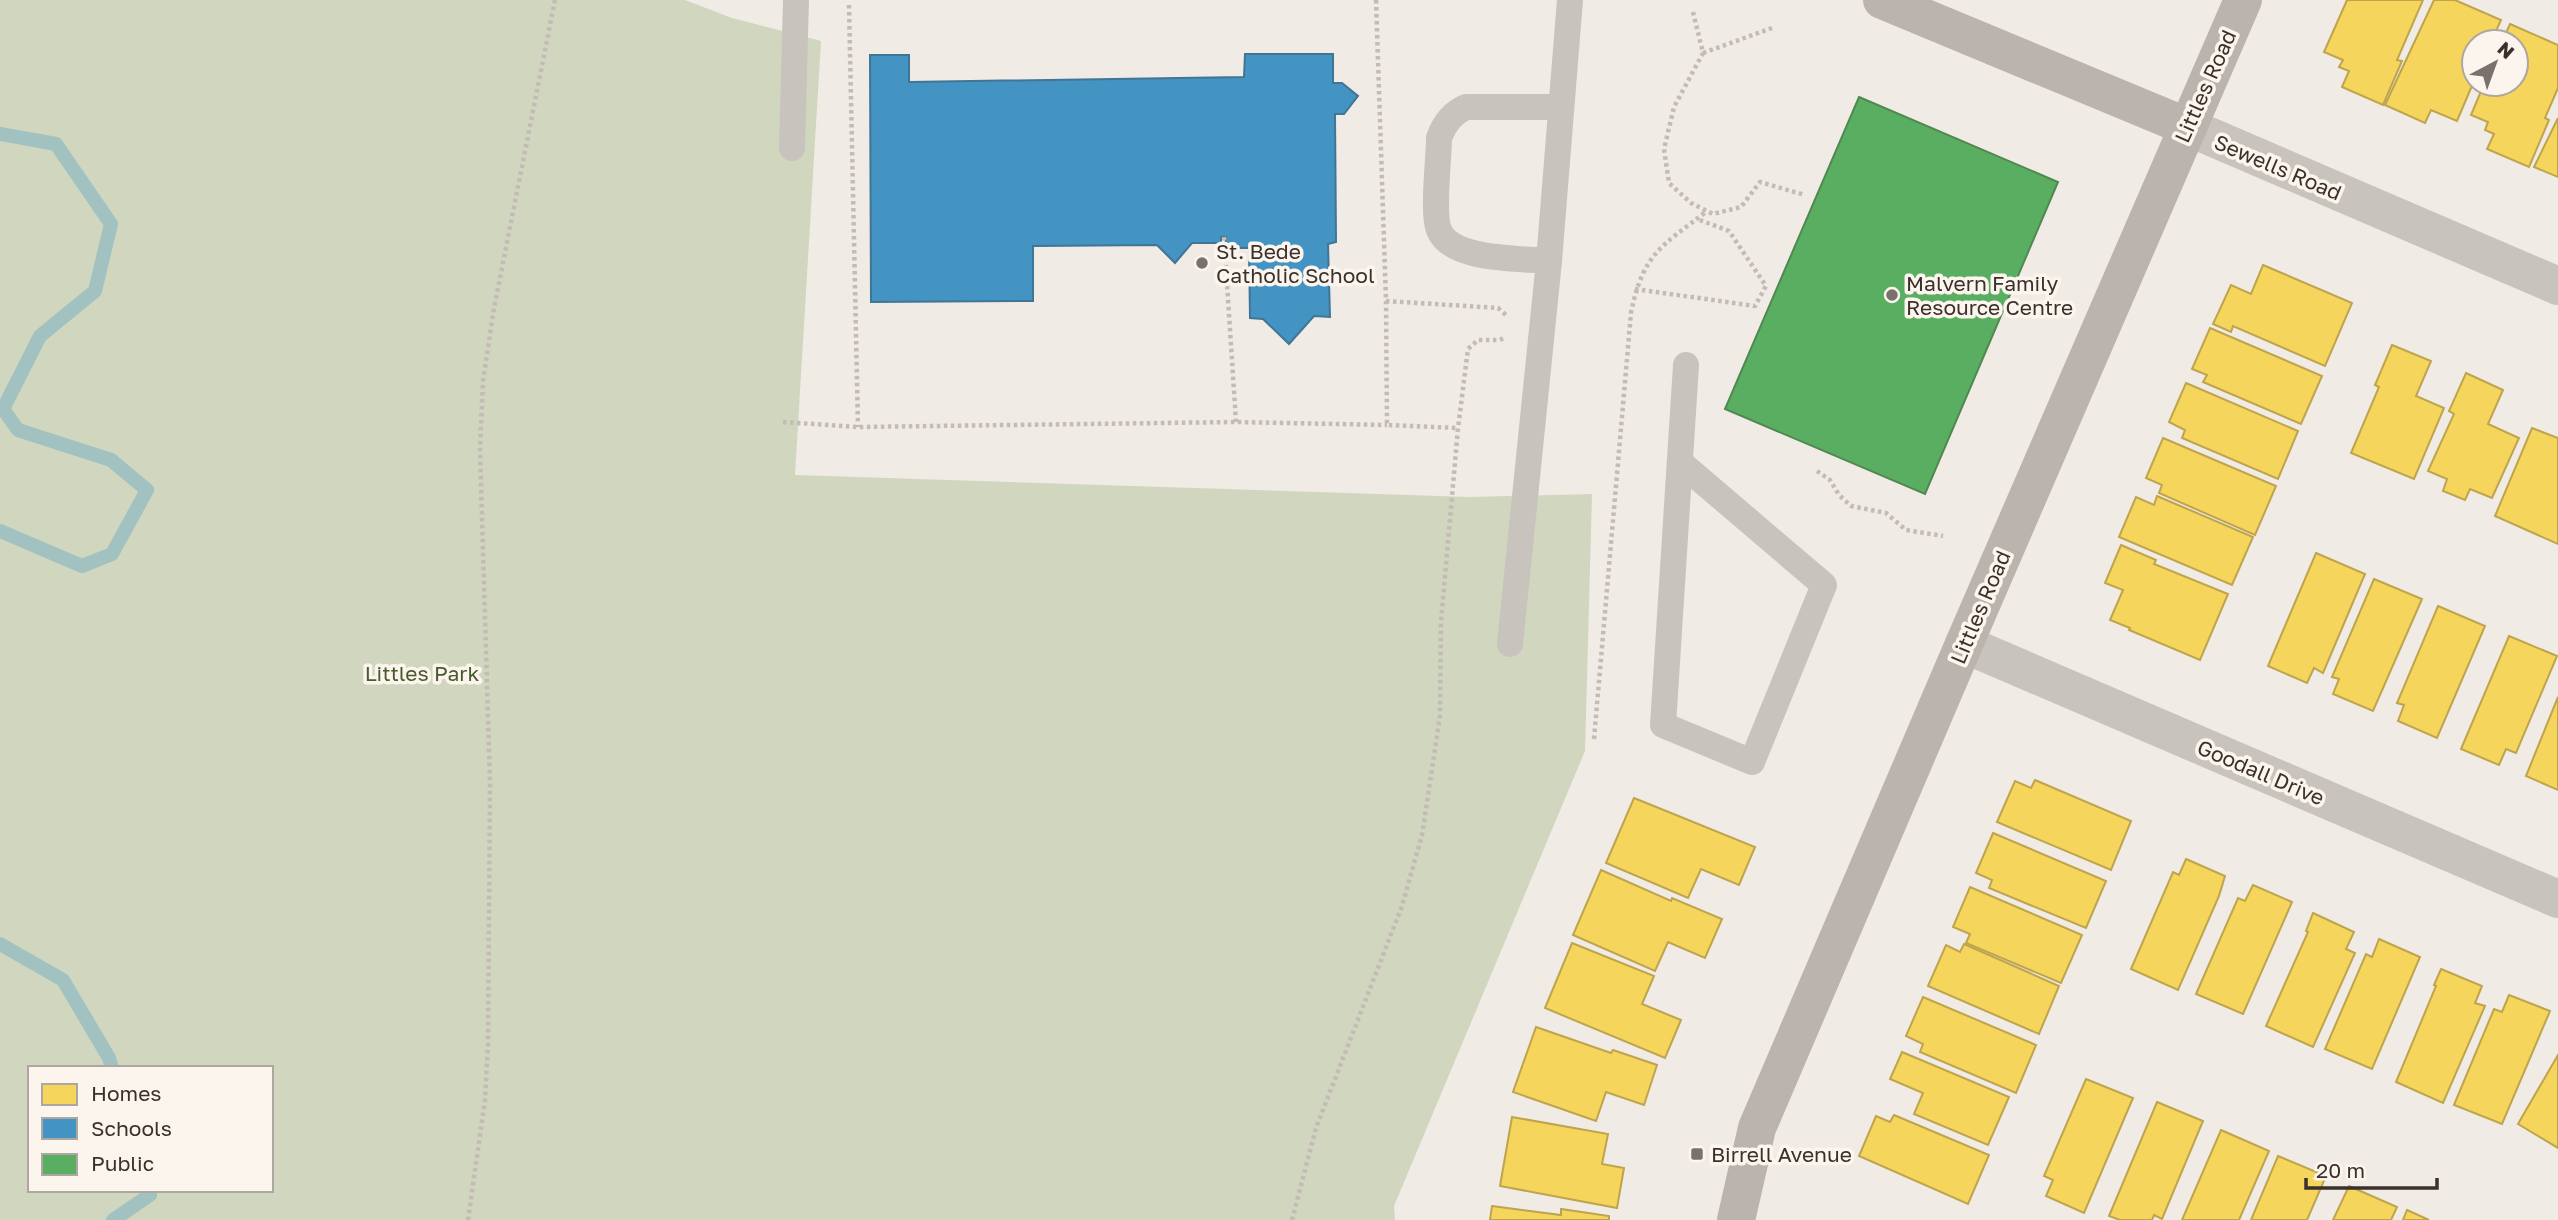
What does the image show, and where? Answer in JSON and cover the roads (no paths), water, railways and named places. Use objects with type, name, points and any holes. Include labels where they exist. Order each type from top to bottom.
[{"type":"street","name":"Sewells Road","points":[[1882,0],[2188,127],[2558,286]]},
{"type":"street","name":"Littles Road","points":[[1736,1220],[1757,1128],[2243,0]]},
{"type":"street","name":"Goodall Drive","points":[[1964,644],[2558,899]]},
{"type":"lane","points":[[792,148],[796,0]]},
{"type":"lane","points":[[1510,644],[1549,261],[1570,0]]},
{"type":"lane","points":[[1549,261],[1477,254],[1457,247],[1440,234],[1436,220],[1439,138],[1443,127],[1453,115],[1466,107],[1560,107]]},
{"type":"lane","points":[[1682,464],[1824,585],[1752,762],[1664,725],[1686,365]]},
{"type":"waterway","points":[[0,134],[56,144],[111,224],[95,291],[40,336],[3,409],[18,430],[111,460],[147,490],[112,554],[82,566],[0,531]]},
{"type":"waterway","points":[[0,944],[63,980],[111,1066]]},
{"type":"waterway","points":[[113,1220],[150,1195],[149,1192]]},
{"type":"place","name":"St. Bede Catholic School","points":[[1202,263]]},
{"type":"place","name":"Malvern Family Resource Centre","points":[[1892,295]]},
{"type":"place","name":"Birrell Avenue","points":[[1697,1154]]},
{"type":"park label","name":"Littles Park","points":[[422,673]]}]
